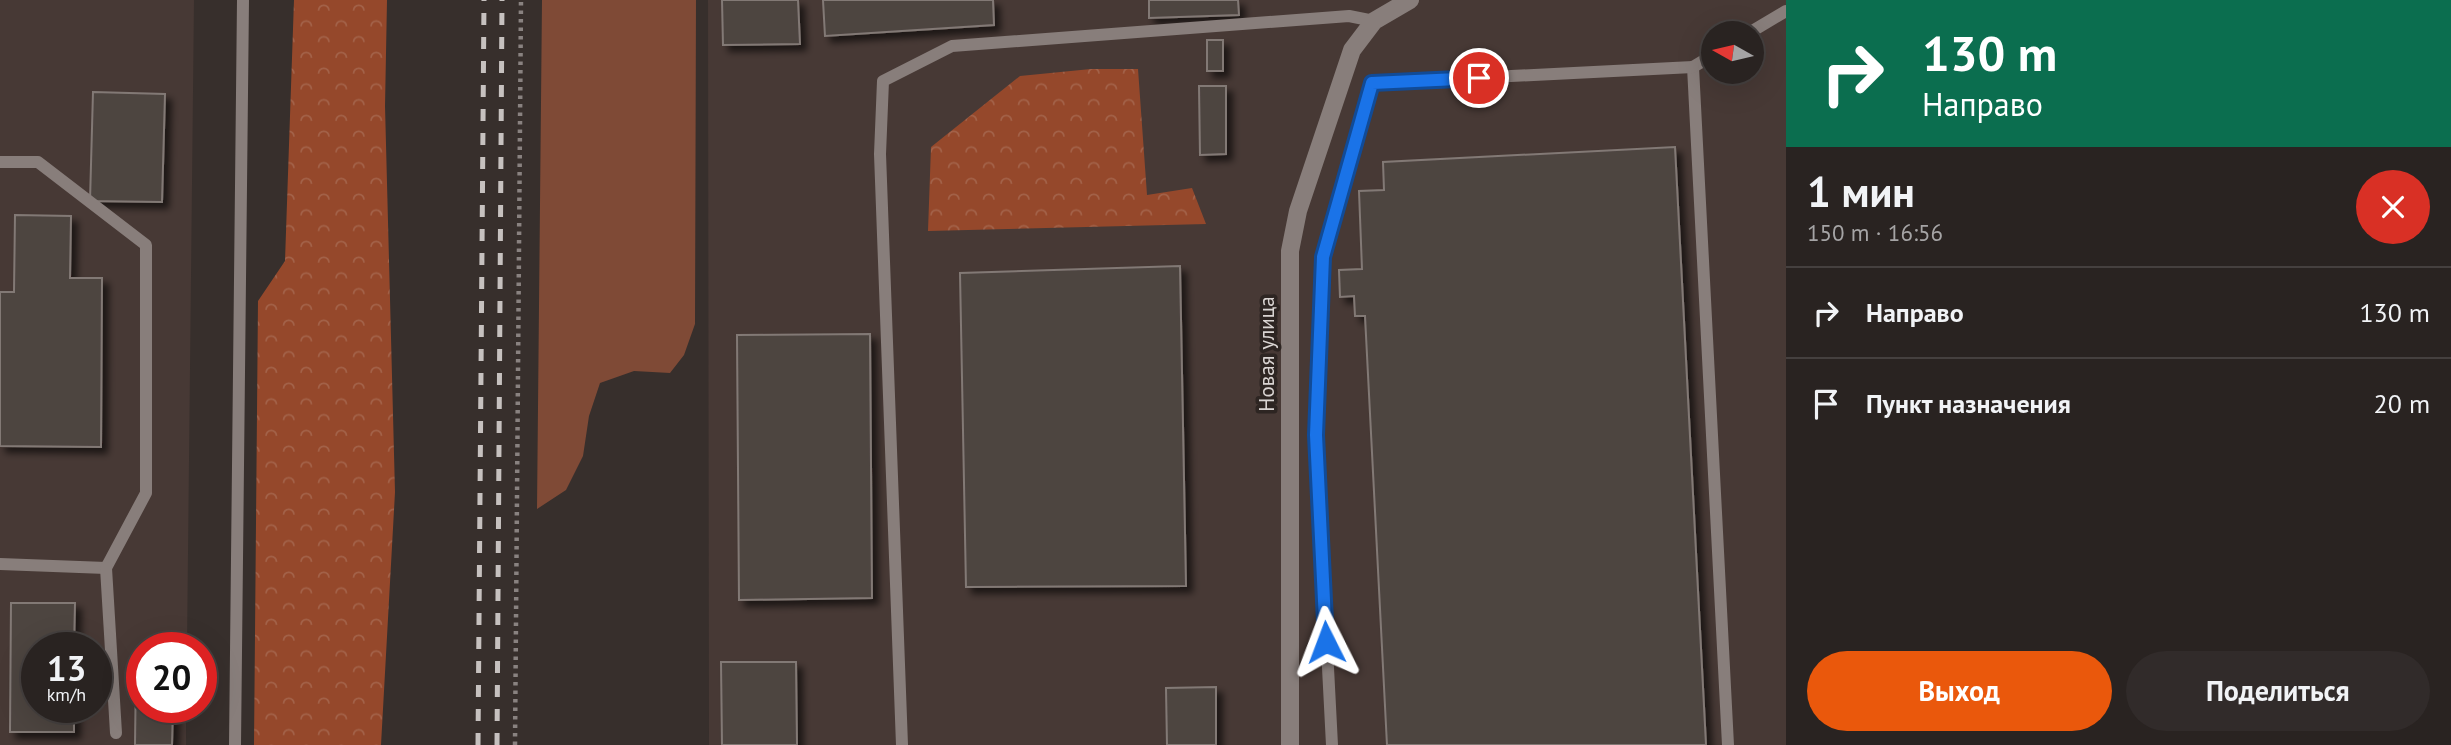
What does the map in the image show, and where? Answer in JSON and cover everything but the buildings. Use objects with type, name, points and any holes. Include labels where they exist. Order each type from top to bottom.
[{"type":"street","name":"Новая улица","points":[[1290,745],[1290,251],[1298,211],[1352,50],[1374,21],[1410,0]]},
{"type":"lane","points":[[235,745],[243,0]]},
{"type":"lane","points":[[1764,24],[1786,11]]},
{"type":"lane","points":[[902,745],[880,154],[883,81],[952,46],[1349,16],[1374,21]]},
{"type":"lane","points":[[1332,745],[1316,435],[1323,257],[1372,83],[1693,67],[1701,62]]},
{"type":"lane","points":[[1693,67],[1728,745]]},
{"type":"lane","points":[[0,162],[38,162],[146,246],[146,494],[106,568],[116,733]]},
{"type":"lane","points":[[0,564],[106,568]]},
{"type":"path","points":[[515,745],[521,0]]},
{"type":"shaded area","points":[[0,0],[194,0],[187,632],[126,632],[126,723],[186,723],[186,745],[0,745]]},
{"type":"shaded area","points":[[542,0],[696,0],[695,324],[684,355],[670,373],[634,371],[600,383],[589,416],[583,456],[566,490],[537,509]]},
{"type":"shaded area","points":[[708,0],[1786,0],[1786,745],[709,745]]},
{"type":"green space","points":[[294,0],[387,0],[385,106],[395,492],[381,745],[254,745],[258,301],[285,261]]},
{"type":"green space","points":[[1091,69],[1138,69],[1147,195],[1192,188],[1206,224],[928,231],[931,147],[1020,76]]},
{"type":"railway","points":[[478,745],[484,0]]},
{"type":"railway","points":[[497,745],[502,0]]},
{"type":"route","points":[[1326,642],[1316,435],[1323,257],[1372,83],[1479,78]]}]
